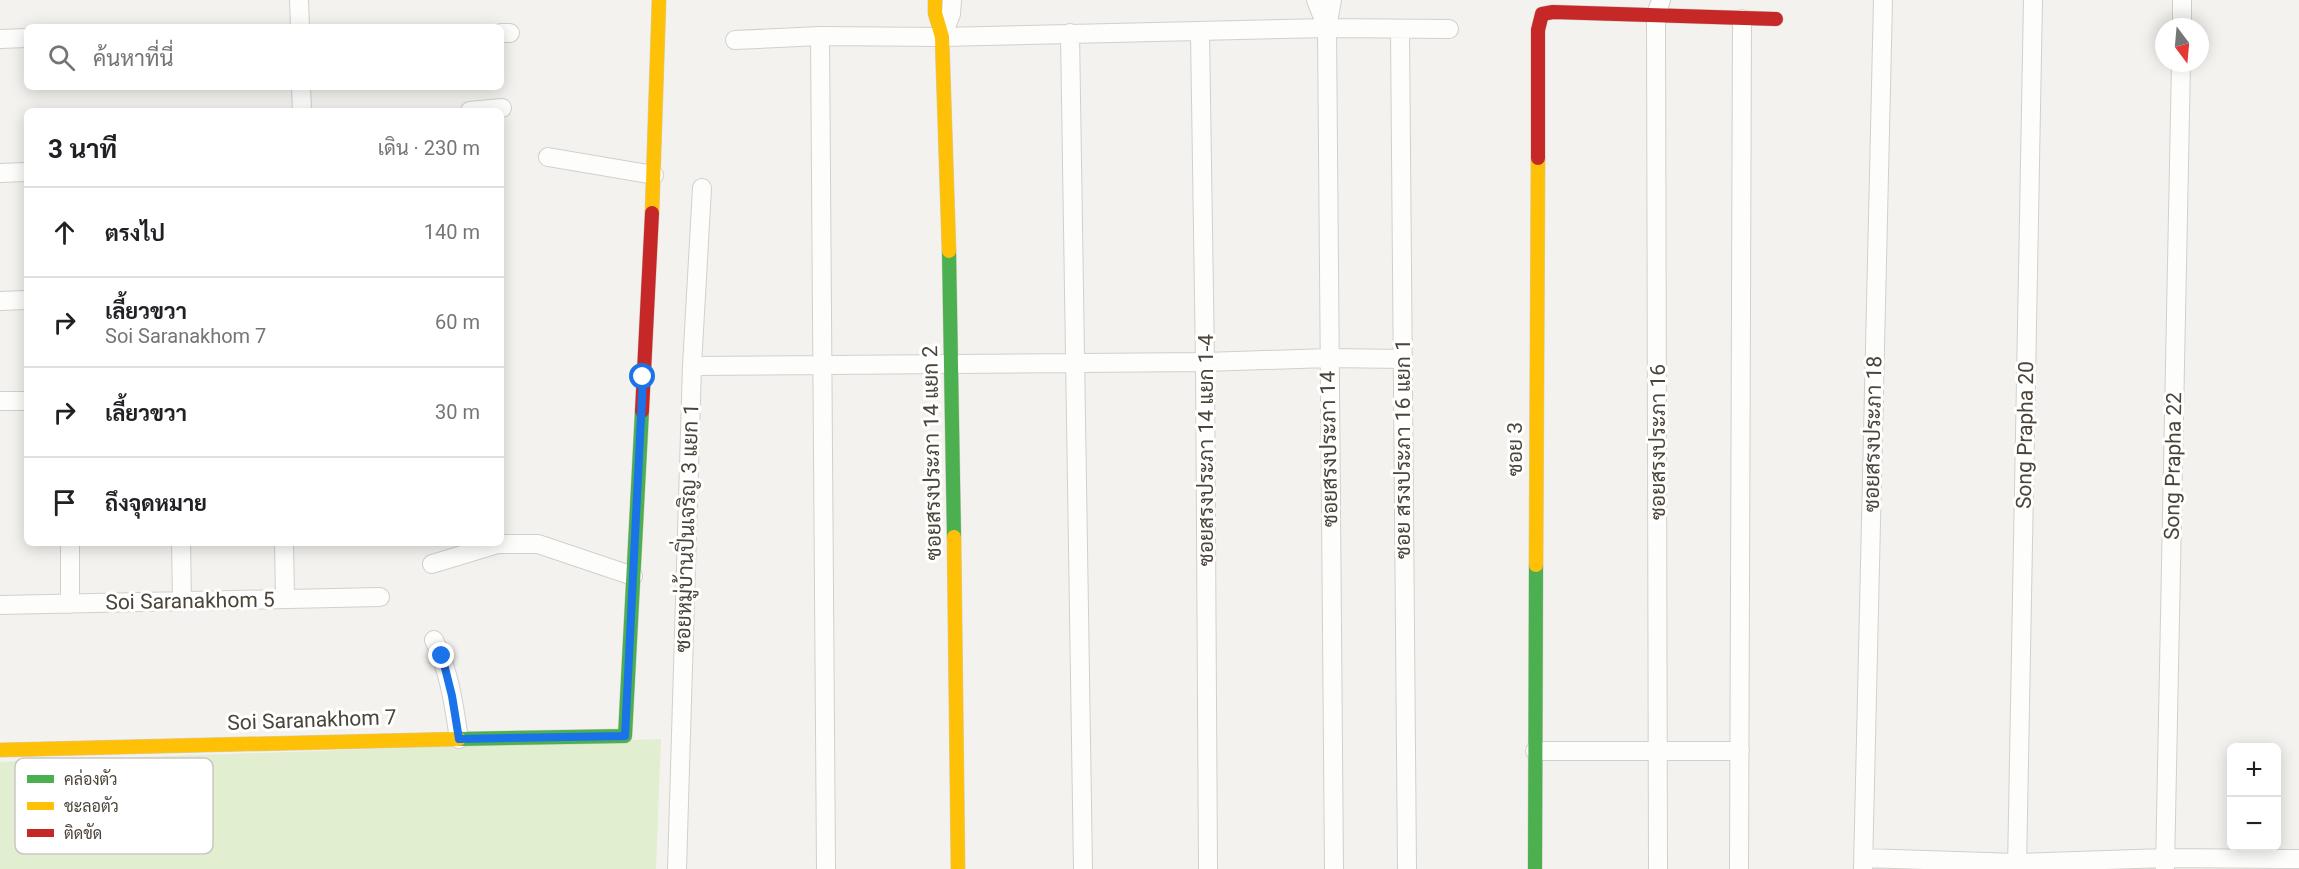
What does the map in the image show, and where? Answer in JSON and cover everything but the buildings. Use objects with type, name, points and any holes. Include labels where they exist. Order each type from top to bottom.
[{"type":"street","points":[[299,0],[300,24]]},
{"type":"street","points":[[504,544],[538,544],[633,576],[654,175],[660,0]]},
{"type":"street","name":"ซอยสรงประภา 14 แยก 2","points":[[934,0],[935,14],[942,37],[952,363],[958,869]]},
{"type":"street","points":[[942,37],[951,14],[951,0]]},
{"type":"street","points":[[1316,0],[1327,28]]},
{"type":"street","points":[[1327,28],[1332,0]]},
{"type":"street","points":[[1645,0],[1659,7],[1742,19],[1776,19]]},
{"type":"street","name":"ซอยสรงประภา 18","points":[[1863,863],[1883,0]]},
{"type":"street","name":"Song Prapha 20","points":[[2017,866],[2033,0]]},
{"type":"street","points":[[2182,0],[2182,18]]},
{"type":"street","name":"ซอย 3","points":[[1535,869],[1538,30],[1542,14],[1659,7]]},
{"type":"street","name":"ซอยสรงประภา 16","points":[[1658,869],[1659,7]]},
{"type":"street","points":[[1739,869],[1742,19]]},
{"type":"street","points":[[735,40],[820,36],[942,37],[1327,28],[1449,29]]},
{"type":"street","name":"ซอยสรงประภา 14","points":[[1327,28],[1334,869]]},
{"type":"street","name":"ซอย สรงประภา 16 แยก 1","points":[[1400,30],[1407,869]]},
{"type":"street","name":"ซอยสรงประภา 14 แยก 1-4","points":[[1200,32],[1205,362],[1208,869]]},
{"type":"street","points":[[1070,33],[1083,869]]},
{"type":"street","points":[[820,36],[826,869]]},
{"type":"street","points":[[0,39],[24,38]]},
{"type":"street","name":"Song Prapha 22","points":[[2165,863],[2181,72]]},
{"type":"street","points":[[301,90],[302,108]]},
{"type":"street","points":[[548,157],[654,175]]},
{"type":"street","points":[[0,173],[24,172]]},
{"type":"street","name":"ซอยหมู่บ้านปิ่นเจริญ 3 แยก 1","points":[[676,869],[692,366],[702,188]]},
{"type":"street","points":[[0,301],[24,300]]},
{"type":"street","points":[[692,366],[1403,359]]},
{"type":"street","points":[[0,401],[24,401]]},
{"type":"street","points":[[70,546],[70,604]]},
{"type":"street","points":[[181,546],[183,600]]},
{"type":"street","points":[[284,546],[285,599]]},
{"type":"street","points":[[432,564],[491,546]]},
{"type":"street","name":"Soi Saranakhom 7","points":[[0,750],[381,739],[625,736],[633,576]]},
{"type":"street","name":"Soi Saranakhom 5","points":[[0,605],[380,597]]},
{"type":"street","points":[[434,640],[442,656],[459,739]]},
{"type":"street","points":[[1535,751],[1658,749],[1740,751]]},
{"type":"street","points":[[1863,863],[2017,866],[2299,860]]},
{"type":"green space","points":[[661,739],[656,869],[0,869],[0,762],[15,761],[15,854],[213,854],[213,758],[115,758]]},
{"type":"traffic: fast","points":[[949,251],[954,537]]},
{"type":"traffic: fast","points":[[459,739],[625,736],[642,411]]},
{"type":"traffic: fast","points":[[1535,869],[1536,565]]},
{"type":"traffic: slow","points":[[652,213],[659,0]]},
{"type":"traffic: slow","points":[[935,0],[935,13],[942,37],[949,251]]},
{"type":"traffic: slow","points":[[1536,565],[1538,158]]},
{"type":"traffic: slow","points":[[954,537],[958,869]]},
{"type":"traffic: slow","points":[[0,750],[459,739]]},
{"type":"traffic: jam","points":[[1538,158],[1538,30],[1542,14],[1553,12],[1776,19]]},
{"type":"traffic: jam","points":[[642,411],[652,213]]},
{"type":"route","points":[[442,656],[459,739],[625,736],[643,377]]}]
